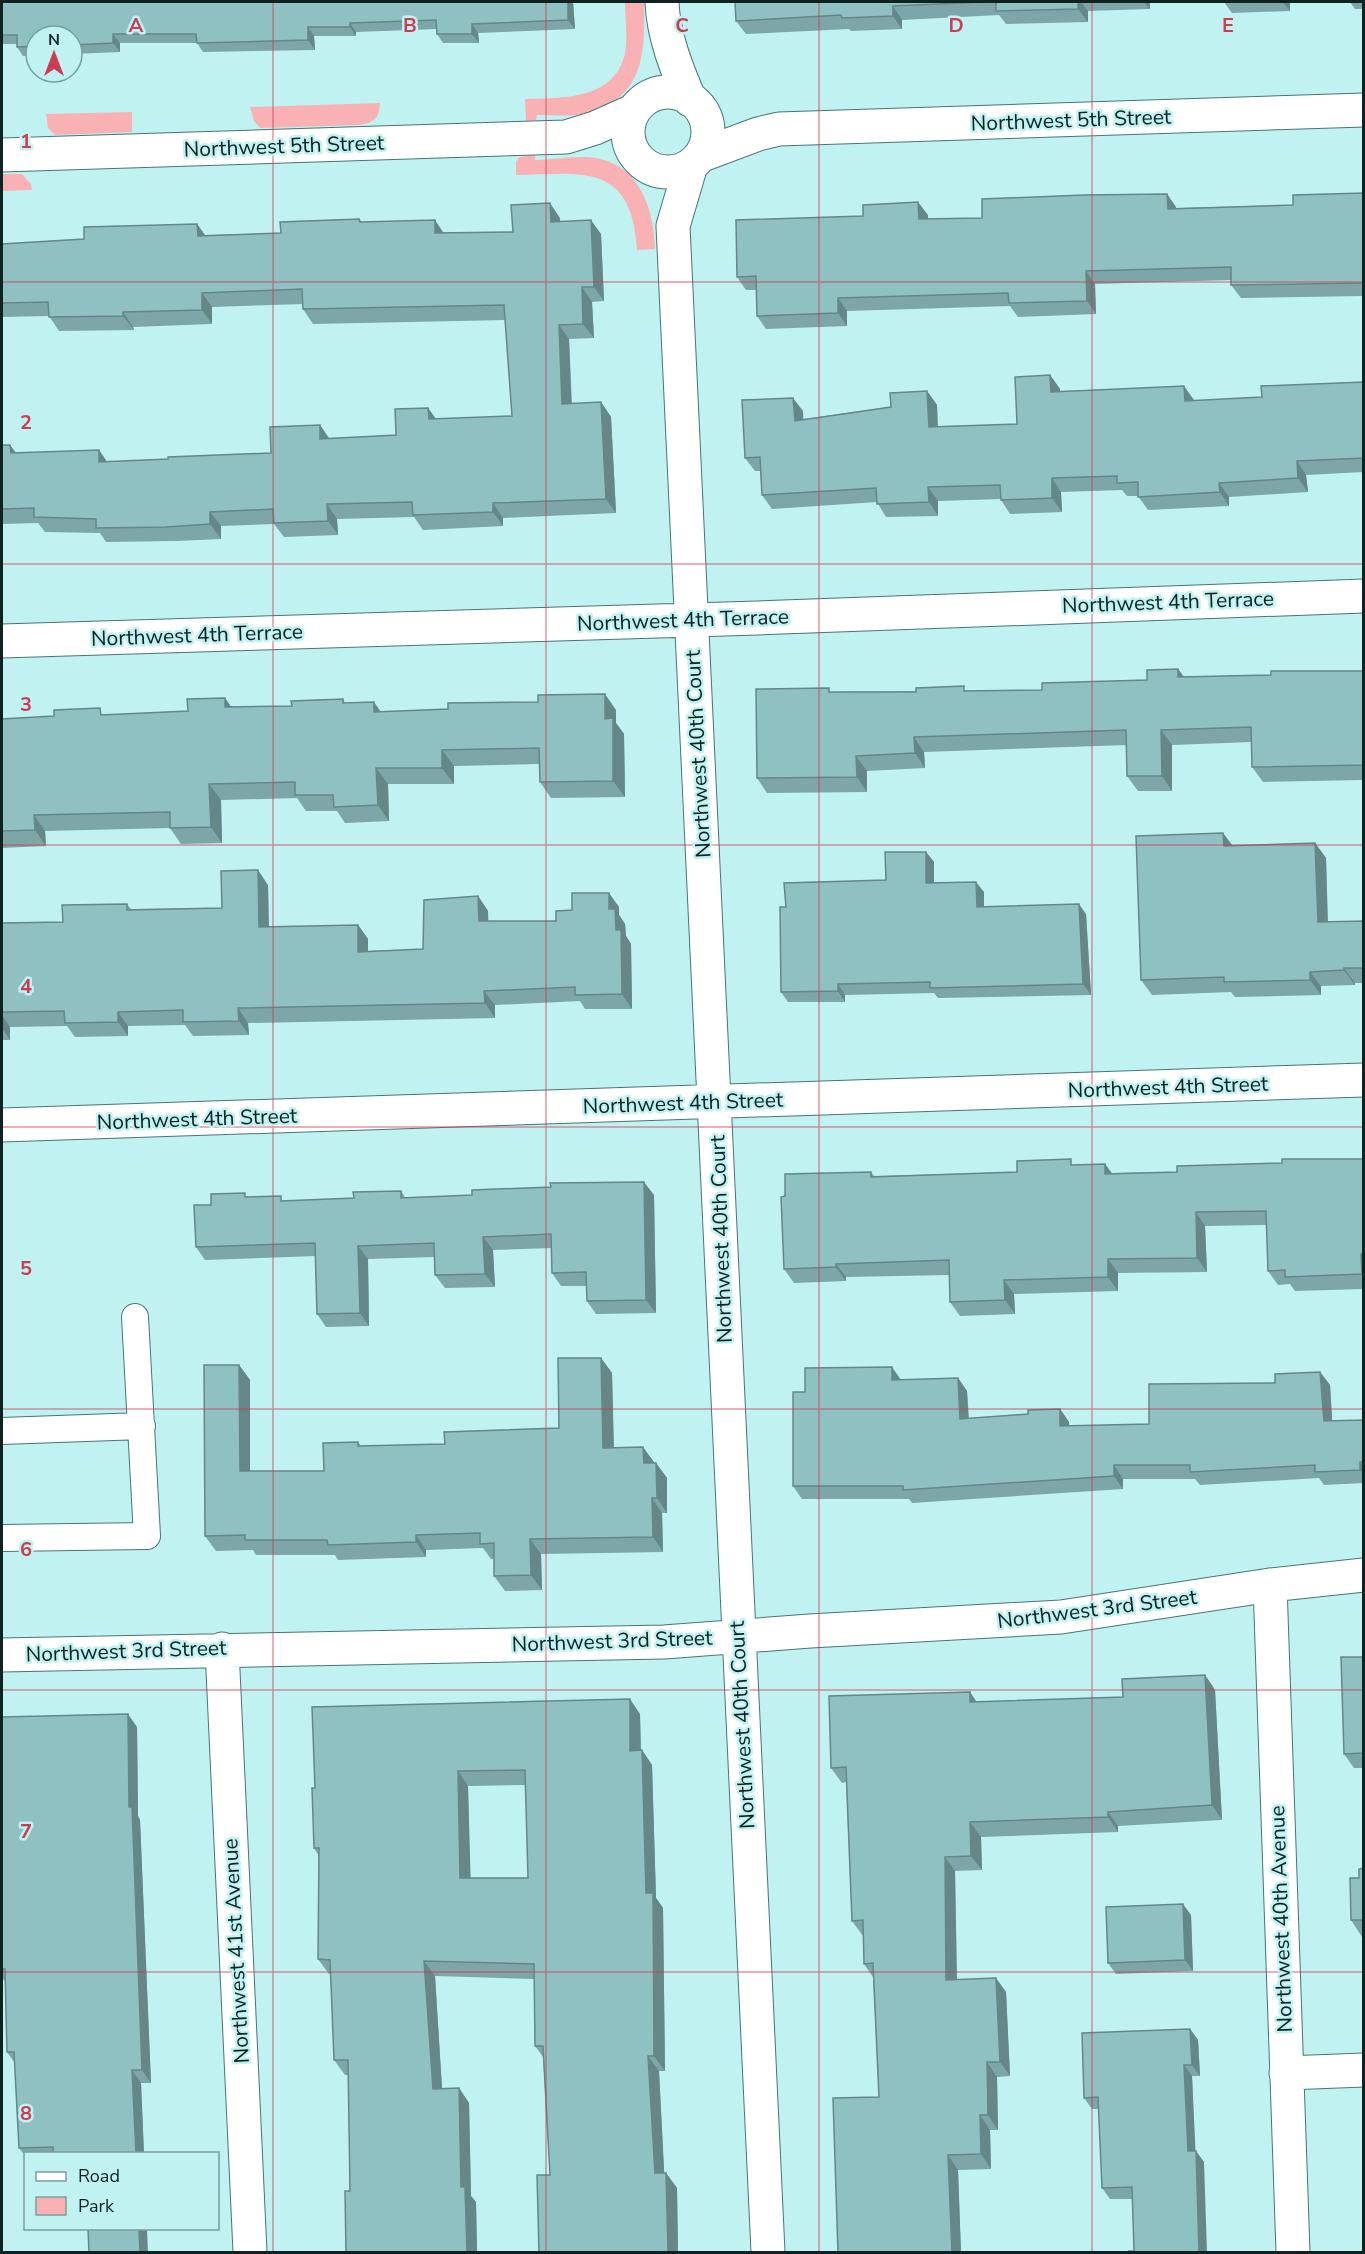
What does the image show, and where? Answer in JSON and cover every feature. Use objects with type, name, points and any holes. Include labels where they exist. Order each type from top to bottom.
[{"type":"street","points":[[662,9],[694,104],[707,124],[708,135],[697,160],[668,171],[644,160],[632,145],[628,128],[652,66],[662,9]]},
{"type":"street","points":[[637,106],[645,98],[666,93],[676,93],[694,104]]},
{"type":"street","name":"Northwest 5th Street","points":[[694,104],[779,129]]},
{"type":"street","name":"Northwest 5th Street","points":[[2,155],[567,137],[595,128],[637,106]]},
{"type":"street","name":"Northwest 5th Street","points":[[697,160],[758,134],[779,129],[1364,110]]},
{"type":"street","name":"Northwest 5th Street","points":[[567,137],[644,160]]},
{"type":"street","name":"Northwest 40th Court","points":[[644,160],[673,226],[768,2253]]},
{"type":"street","name":"Northwest 40th Court","points":[[673,226],[697,160]]},
{"type":"street","name":"Northwest 4th Terrace","points":[[2,641],[1364,596]]},
{"type":"street","name":"Northwest 4th Street","points":[[2,1125],[1364,1080]]},
{"type":"street","name":"Northwest 3rd Street","points":[[2,1655],[664,1642],[1061,1617],[1270,1585],[1364,1575]]},
{"type":"street","name":"Northwest 40th Avenue","points":[[1270,1585],[1293,2253]]},
{"type":"street","name":"Northwest 41st Avenue","points":[[222,1649],[250,2253]]},
{"type":"street","points":[[1286,2073],[1364,2070]]},
{"type":"lane","points":[[2,1538],[147,1536],[135,1317]]},
{"type":"lane","points":[[2,1431],[142,1426]]},
{"type":"green space","points":[[625,2],[644,2],[642,54],[631,84],[621,96],[607,106],[588,113],[537,115],[536,120],[526,121],[525,99],[555,98],[585,93],[599,88],[610,80],[619,68],[625,53]]},
{"type":"green space","points":[[380,103],[375,119],[360,125],[260,128],[254,121],[250,107]]},
{"type":"green space","points":[[132,112],[132,132],[55,135],[48,128],[46,114]]},
{"type":"green space","points":[[535,154],[535,160],[596,158],[624,170],[642,192],[648,206],[655,249],[637,250],[633,222],[626,201],[614,188],[600,179],[563,174],[516,175],[516,162],[519,157]]},
{"type":"green space","points":[[2,174],[22,174],[31,184],[32,190],[2,191]]},
{"type":"building","points":[[2,2],[568,2],[568,20],[472,24],[472,34],[437,34],[436,20],[350,23],[350,27],[308,27],[308,40],[197,43],[196,34],[113,34],[113,43],[84,44],[84,24],[24,24],[24,47],[17,47],[17,35],[2,35]]},
{"type":"building","points":[[735,2],[984,2],[893,6],[893,16],[842,18],[841,15],[736,21]]},
{"type":"building","points":[[996,2],[1078,2],[1078,9],[996,11]]},
{"type":"building","points":[[1364,193],[1364,283],[1231,285],[1231,267],[1086,271],[1087,301],[1009,303],[1008,293],[838,298],[838,313],[757,316],[756,276],[737,277],[736,220],[863,216],[863,205],[918,202],[919,219],[982,218],[982,199],[1167,194],[1168,209],[1293,205],[1293,195]]},
{"type":"building","points":[[550,203],[551,222],[591,220],[594,287],[582,287],[583,324],[559,325],[562,404],[601,402],[606,499],[493,503],[493,512],[413,515],[412,502],[327,504],[328,521],[274,523],[273,509],[210,512],[210,524],[166,527],[96,528],[96,519],[34,517],[34,508],[2,509],[2,445],[10,445],[11,453],[99,450],[99,462],[168,459],[168,457],[271,453],[270,427],[320,425],[320,439],[396,435],[395,409],[428,408],[429,419],[512,416],[504,305],[303,309],[302,289],[202,293],[202,310],[123,312],[123,316],[49,317],[48,302],[2,303],[2,244],[84,239],[84,227],[197,224],[198,236],[281,233],[280,222],[359,219],[360,222],[435,220],[435,233],[513,232],[511,205]]},
{"type":"building","points":[[1050,375],[1051,392],[1184,386],[1185,401],[1262,397],[1261,386],[1364,382],[1364,458],[1297,461],[1298,478],[1219,483],[1220,492],[1138,497],[1138,482],[1117,483],[1117,476],[1052,478],[1052,498],[1001,500],[1000,485],[928,487],[929,502],[877,504],[876,488],[762,495],[760,457],[745,458],[742,400],[793,398],[795,421],[891,407],[890,393],[927,391],[929,427],[1017,424],[1015,377]]},
{"type":"building","points":[[1178,669],[1178,677],[1271,675],[1271,671],[1364,671],[1364,765],[1252,767],[1251,727],[1161,730],[1162,776],[1127,776],[1126,730],[914,737],[915,753],[856,756],[857,777],[757,778],[756,689],[829,688],[829,692],[916,692],[916,688],[964,686],[964,691],[1042,690],[1042,683],[1147,680],[1147,670]]},
{"type":"building","points":[[605,694],[605,719],[613,718],[613,781],[540,782],[539,748],[442,750],[442,768],[376,768],[378,805],[334,807],[333,795],[295,795],[295,782],[209,784],[211,827],[170,828],[170,812],[34,815],[35,830],[2,831],[2,719],[54,716],[54,710],[100,708],[101,715],[188,711],[187,699],[225,698],[225,707],[292,706],[291,701],[343,699],[343,703],[374,702],[374,712],[448,709],[448,703],[538,702],[538,695]]},
{"type":"building","points":[[1223,833],[1224,846],[1315,843],[1318,922],[1364,921],[1364,968],[1310,972],[1310,980],[1224,982],[1224,977],[1141,980],[1136,836]]},
{"type":"building","points":[[885,852],[926,852],[926,883],[976,882],[977,907],[1079,904],[1083,984],[930,988],[930,982],[838,984],[838,991],[781,992],[780,907],[786,907],[784,883],[886,880]]},
{"type":"building","points":[[258,870],[259,927],[358,925],[358,952],[423,949],[424,900],[478,896],[479,921],[556,921],[556,911],[572,910],[572,893],[609,893],[609,909],[615,909],[616,930],[621,930],[622,994],[575,995],[575,987],[484,991],[485,1003],[238,1008],[239,1021],[183,1022],[183,1010],[118,1012],[118,1022],[65,1023],[64,1011],[2,1012],[2,923],[63,922],[62,905],[127,904],[127,910],[222,908],[221,871]]},
{"type":"building","points":[[1071,1159],[1071,1165],[1105,1164],[1105,1174],[1177,1172],[1177,1166],[1282,1163],[1282,1159],[1364,1159],[1362,1274],[1285,1277],[1285,1270],[1268,1271],[1266,1211],[1196,1212],[1197,1258],[1108,1259],[1108,1277],[1004,1280],[1005,1300],[950,1302],[949,1260],[836,1264],[836,1267],[784,1269],[781,1197],[785,1196],[785,1174],[871,1172],[871,1177],[1017,1172],[1017,1161]]},
{"type":"building","points":[[644,1182],[646,1300],[587,1301],[586,1272],[552,1273],[551,1234],[483,1237],[485,1274],[435,1275],[434,1243],[358,1246],[360,1313],[317,1314],[315,1243],[196,1247],[194,1205],[211,1205],[211,1194],[245,1193],[245,1197],[281,1196],[281,1201],[354,1198],[353,1192],[401,1191],[401,1198],[472,1195],[472,1190],[551,1187],[550,1183]]},
{"type":"building","points":[[558,1358],[601,1358],[603,1448],[643,1447],[644,1463],[656,1463],[657,1498],[652,1498],[653,1537],[530,1539],[531,1575],[494,1576],[494,1543],[480,1544],[480,1533],[416,1535],[416,1542],[328,1545],[327,1540],[245,1540],[245,1535],[205,1536],[204,1365],[239,1365],[240,1471],[324,1471],[323,1443],[358,1442],[358,1446],[445,1444],[444,1432],[559,1428]]},
{"type":"building","points":[[892,1367],[892,1380],[958,1378],[960,1419],[1028,1414],[1028,1410],[1060,1409],[1060,1426],[1149,1424],[1149,1384],[1275,1383],[1275,1374],[1320,1372],[1324,1421],[1364,1420],[1364,1462],[1360,1462],[1360,1470],[1315,1472],[1315,1465],[1190,1472],[1190,1465],[1114,1465],[1114,1476],[903,1490],[903,1486],[793,1486],[793,1392],[805,1392],[805,1368]]},
{"type":"building","points":[[1341,1657],[1364,1657],[1364,1753],[1344,1754]]},
{"type":"building","points":[[1205,1675],[1212,1805],[1108,1812],[1108,1817],[970,1822],[971,1856],[945,1857],[946,1980],[996,1978],[1000,2062],[987,2062],[988,2115],[980,2115],[981,2154],[948,2155],[952,2253],[838,2253],[833,2098],[879,2097],[873,1963],[864,1964],[863,1920],[852,1921],[846,1767],[831,1768],[829,1696],[970,1692],[970,1702],[1123,1697],[1122,1679]]},
{"type":"building","points":[[630,1699],[630,1751],[642,1750],[646,1893],[653,1893],[654,2056],[648,2056],[655,2173],[666,2173],[668,2253],[539,2253],[537,2175],[550,2175],[543,2046],[535,2046],[534,1964],[424,1961],[433,2089],[459,2088],[461,2187],[465,2187],[467,2253],[346,2253],[345,2191],[350,2191],[348,2060],[334,2060],[330,1960],[318,1959],[319,1848],[314,1848],[312,1788],[315,1788],[312,1707]],"holes":[[[525,1770],[528,1878],[460,1878],[458,1771]]]},
{"type":"building","points":[[128,1714],[129,1807],[132,1807],[142,2070],[132,2070],[136,2152],[53,2152],[53,2147],[19,2148],[14,2052],[7,2052],[5,1969],[2,1969],[2,1717]]},
{"type":"building","points":[[1364,1868],[1364,1920],[1351,1920],[1350,1878],[1359,1878],[1359,1869]]},
{"type":"building","points":[[1183,1904],[1185,1960],[1108,1963],[1106,1907]]},
{"type":"building","points":[[1190,2029],[1192,2065],[1184,2065],[1188,2151],[1196,2151],[1199,2253],[1129,2253],[1129,2251],[1134,2251],[1132,2187],[1102,2188],[1098,2097],[1084,2098],[1082,2033]]},
{"type":"building","points":[[1364,2153],[1364,2231],[1363,2231]]},
{"type":"building","points":[[88,2230],[139,2230],[140,2253],[89,2253]]}]
